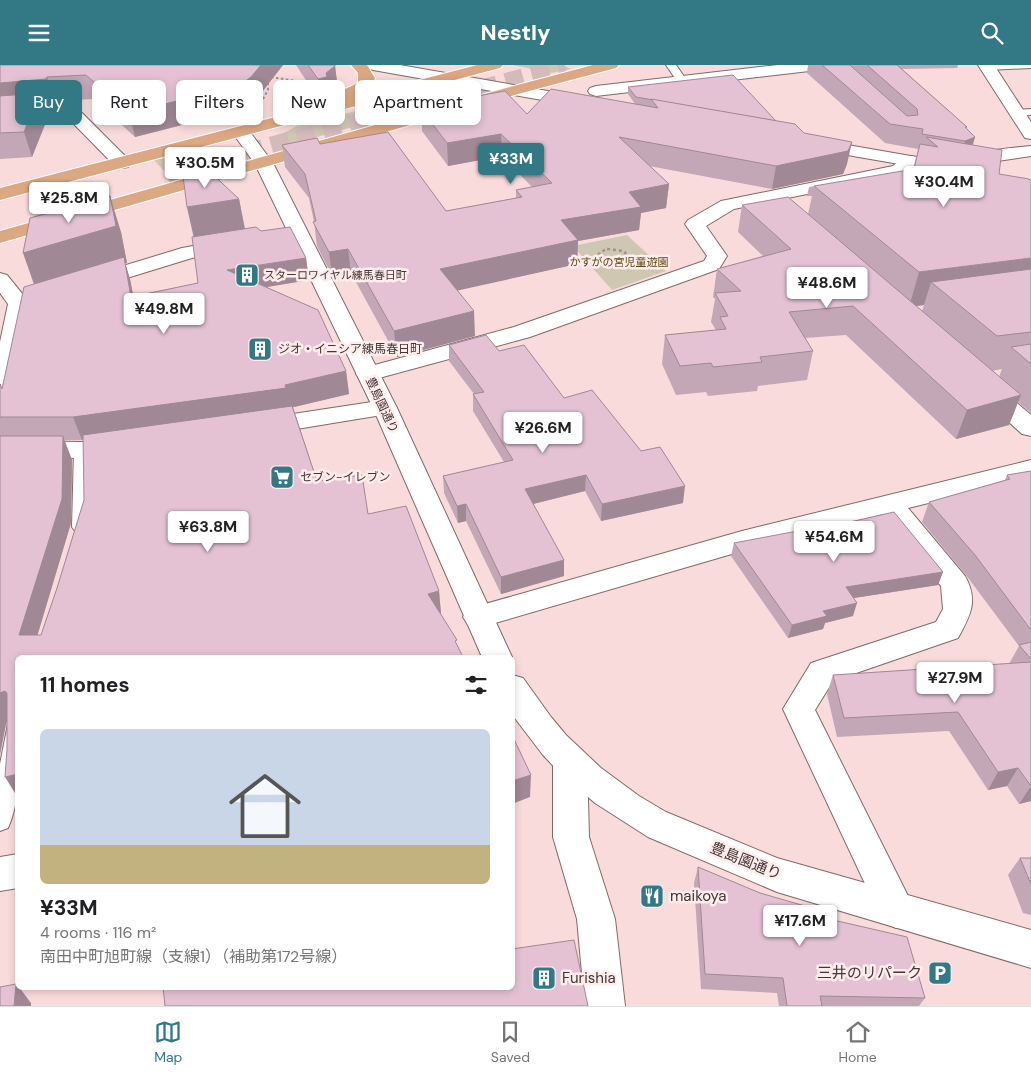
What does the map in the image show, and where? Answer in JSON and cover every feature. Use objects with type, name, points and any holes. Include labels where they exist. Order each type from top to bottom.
[{"type":"main road","points":[[249,130],[294,110],[358,91],[367,82],[366,75],[359,65]]},
{"type":"main road","points":[[0,194],[495,65]]},
{"type":"main road","points":[[0,237],[512,91],[611,65]]},
{"type":"main road","points":[[0,208],[163,170],[0,220]]},
{"type":"street","points":[[373,65],[607,107]]},
{"type":"street","points":[[596,91],[818,65]]},
{"type":"street","points":[[986,66],[1023,113],[1031,134]]},
{"type":"street","points":[[0,114],[68,109],[122,163]]},
{"type":"street","name":"豊島園通り","points":[[249,130],[264,163],[288,236],[368,374],[385,408],[496,655]]},
{"type":"street","points":[[792,140],[986,175]]},
{"type":"street","points":[[958,170],[987,157],[1031,151]]},
{"type":"street","points":[[368,374],[522,332],[712,265],[717,256],[695,223],[728,205],[899,170],[910,161]]},
{"type":"street","points":[[768,197],[790,216]]},
{"type":"street","points":[[19,304],[189,251],[248,243]]},
{"type":"street","points":[[0,279],[19,304]]},
{"type":"street","points":[[0,398],[3,366],[19,304]]},
{"type":"street","points":[[979,377],[1031,428]]},
{"type":"street","points":[[236,430],[385,408]]},
{"type":"street","points":[[0,449],[82,451],[140,443]]},
{"type":"street","points":[[478,617],[742,541],[1031,469]]},
{"type":"street","points":[[889,503],[955,583],[958,609],[947,630],[822,672],[799,709],[896,910]]},
{"type":"street","name":"豊島園通り","points":[[517,703],[570,762],[602,789],[648,820],[756,867],[818,888],[1031,949]]},
{"type":"street","points":[[570,762],[571,837],[596,919],[605,1006]]},
{"type":"street","points":[[0,874],[15,872]]},
{"type":"lane","points":[[671,65],[683,82]]},
{"type":"lane","points":[[986,66],[1031,65]]},
{"type":"lane","points":[[77,541],[82,523],[82,451]]},
{"type":"lane","points":[[0,821],[15,740]]},
{"type":"path","points":[[263,99],[268,90],[268,78],[266,76],[290,80]]},
{"type":"path","points":[[607,249],[624,251],[630,260],[619,265],[604,264],[598,256],[600,252],[607,249]]},
{"type":"green space","points":[[513,65],[563,65],[571,69],[551,73]]},
{"type":"green space","points":[[355,111],[355,125],[360,125],[284,146],[273,146],[270,143],[280,135],[301,125],[345,125],[345,114]]},
{"type":"green space","points":[[198,152],[209,173],[175,183],[154,160]]},
{"type":"green space","name":"かすがの宮児童遊園","points":[[627,235],[666,271],[612,290],[573,246]]},
{"type":"building","points":[[0,65],[261,65],[247,80],[176,80],[176,101],[166,104],[166,80],[92,80],[86,75],[47,77],[46,79],[15,80],[15,82],[0,83]]},
{"type":"building","points":[[308,65],[335,66],[326,73],[327,77],[318,79]]},
{"type":"building","points":[[822,65],[850,65],[907,116],[918,115],[917,109],[867,65],[897,65],[967,127],[965,127],[975,137],[965,141],[922,134],[923,129],[890,124]]},
{"type":"building","points":[[733,75],[776,121],[636,97],[628,87]]},
{"type":"building","points":[[551,89],[658,108],[651,99],[795,124],[804,133],[852,142],[848,151],[776,166],[619,137],[669,184],[629,192],[641,207],[561,220],[578,240],[440,269],[474,311],[394,331],[348,249],[329,252],[313,222],[316,221],[305,174],[282,145],[317,138],[320,144],[388,132],[446,211],[522,197],[516,190],[552,183],[501,134],[447,143],[433,125],[481,125],[481,95],[505,91],[527,114]]},
{"type":"building","points":[[15,95],[15,125],[27,125],[24,132],[0,133],[0,96]]},
{"type":"building","points":[[926,137],[1002,150],[999,174],[1029,179],[1031,181],[1031,258],[919,272],[814,186],[914,169],[920,144],[938,147]]},
{"type":"building","points":[[207,169],[239,199],[187,207],[183,176]]},
{"type":"building","points":[[110,196],[116,226],[23,253],[30,218]]},
{"type":"building","points":[[788,197],[1021,395],[967,410],[853,306],[789,312],[813,351],[760,357],[762,362],[713,367],[711,363],[680,366],[665,335],[726,329],[720,317],[728,316],[715,293],[741,291],[717,269],[791,249],[742,205]]},
{"type":"building","points":[[256,227],[261,231],[290,227],[306,258],[227,270],[318,310],[346,371],[285,385],[286,388],[73,417],[0,417],[0,384],[2,389],[24,287],[124,257],[131,297],[198,283],[192,237]]},
{"type":"building","points":[[1031,269],[1031,332],[997,336],[931,282]]},
{"type":"building","points":[[486,335],[499,351],[524,345],[564,398],[592,390],[641,451],[660,447],[685,486],[602,504],[586,475],[525,489],[564,560],[501,577],[466,504],[457,506],[443,476],[513,460],[473,394],[484,392],[449,345]]},
{"type":"building","points":[[1031,344],[1031,364],[1011,347]]},
{"type":"building","points":[[292,406],[317,481],[362,475],[368,514],[406,506],[439,591],[428,594],[457,640],[455,641],[462,655],[15,655],[15,775],[5,777],[7,693],[5,691],[0,693],[0,436],[63,436],[62,499],[19,635],[41,635],[84,500],[83,435]]},
{"type":"building","points":[[1031,471],[1031,630],[975,555],[929,502],[1010,479],[1007,475]]},
{"type":"building","points":[[894,512],[943,572],[846,587],[857,603],[823,611],[827,616],[792,625],[734,543],[808,529],[810,531]]},
{"type":"building","points":[[1031,642],[1031,659],[1019,645]]},
{"type":"building","points":[[1031,662],[1031,786],[1018,768],[998,772],[958,712],[844,718],[833,675]]},
{"type":"building","points":[[515,741],[531,775],[515,780]]},
{"type":"building","points":[[1020,858],[1031,858],[1031,884]]},
{"type":"building","points":[[698,867],[760,893],[805,906],[807,914],[907,937],[925,998],[820,996],[822,1006],[787,1006],[783,978],[705,974]]},
{"type":"building","points":[[574,940],[588,1006],[165,1006],[163,990],[515,990],[515,949]]},
{"type":"building","points":[[15,984],[14,1006],[0,1006],[0,987]]},
{"type":"tunnel","points":[[167,174],[565,66]]},
{"type":"place","name":"スターロワイヤル練馬春日町","points":[[247,275]]},
{"type":"place","name":"ジオ・イニシア練馬春日町","points":[[260,349]]},
{"type":"place","name":"セブン-イレブン","points":[[282,477]]},
{"type":"place","name":"maikoya","points":[[652,896]]},
{"type":"place","name":"三井のリパーク","points":[[940,973]]},
{"type":"place","name":"Furishia","points":[[544,978]]}]
